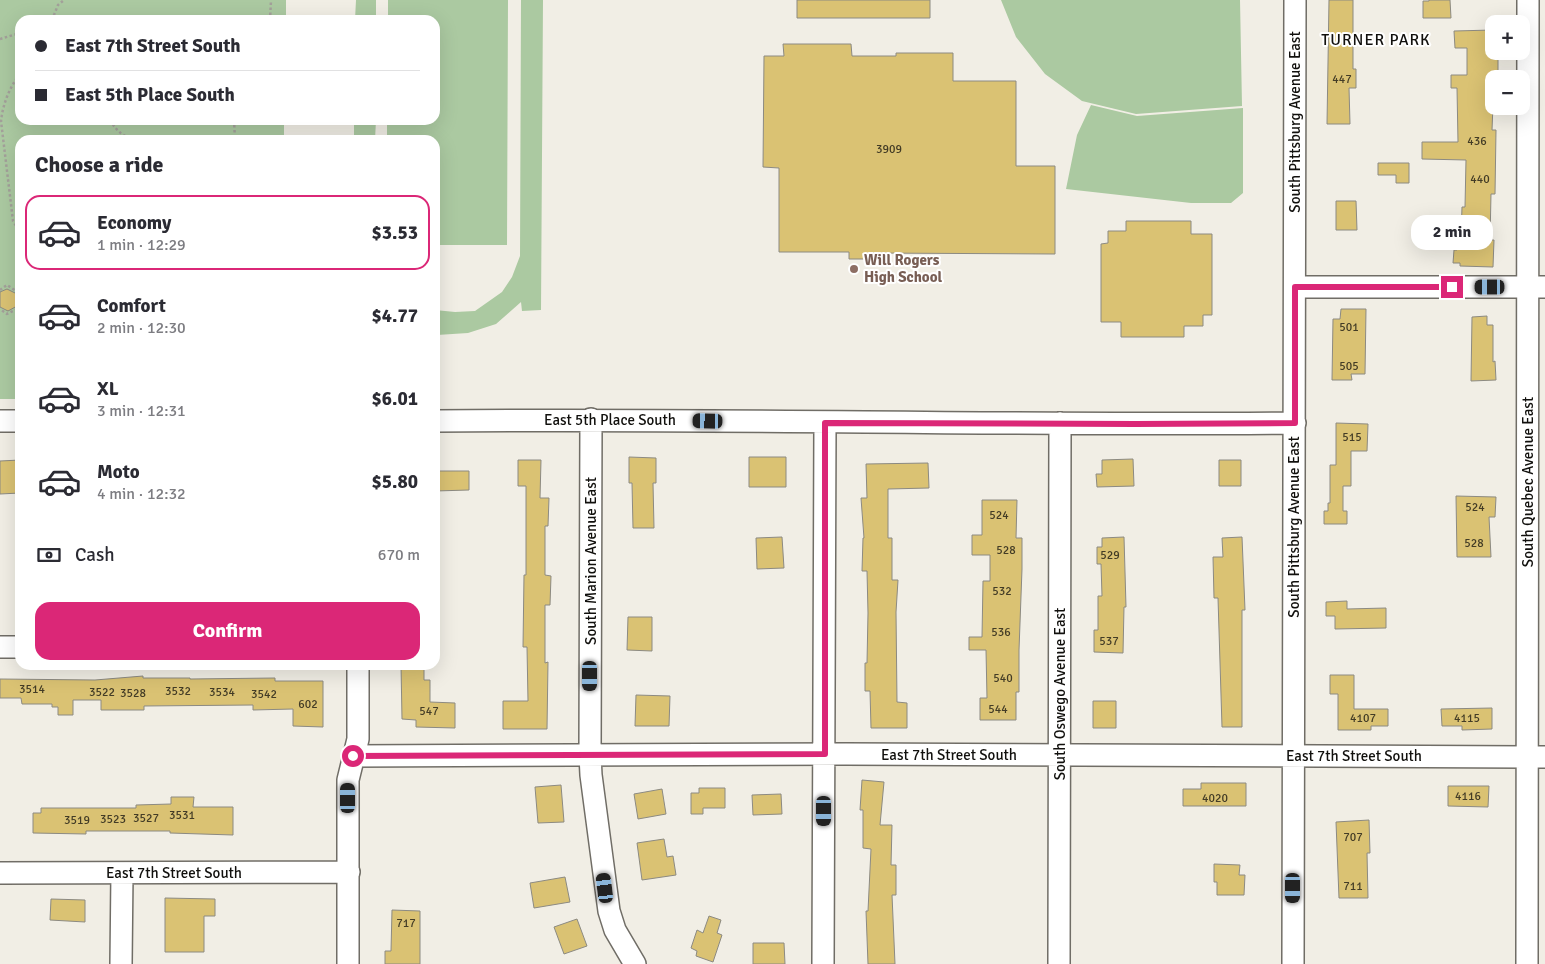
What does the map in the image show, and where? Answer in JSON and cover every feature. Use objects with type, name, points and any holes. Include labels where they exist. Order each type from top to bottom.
[{"type":"street","name":"South Pittsburg Avenue East","points":[[1293,964],[1295,0]]},
{"type":"street","name":"South Quebec Avenue East","points":[[1528,0],[1536,287],[1537,757],[1528,964]]},
{"type":"street","points":[[1295,287],[1536,287]]},
{"type":"street","name":"East 5th Place South","points":[[440,421],[592,419],[825,423],[1295,423]]},
{"type":"street","name":"South Marion Avenue East","points":[[592,419],[591,775],[609,911],[615,930],[635,964]]},
{"type":"street","points":[[0,421],[15,421]]},
{"type":"street","points":[[823,964],[825,423]]},
{"type":"street","name":"South Oswego Avenue East","points":[[1059,964],[1060,423]]},
{"type":"street","points":[[0,648],[15,648]]},
{"type":"street","points":[[348,964],[348,780],[358,739],[358,670]]},
{"type":"street","name":"East 7th Street South","points":[[353,756],[825,754],[1537,757]]},
{"type":"street","name":"East 7th Street South","points":[[0,873],[349,872]]},
{"type":"street","points":[[121,964],[122,873]]},
{"type":"path","points":[[54,15],[58,5],[64,0]]},
{"type":"path","points":[[270,15],[271,0]]},
{"type":"path","points":[[0,39],[15,34]]},
{"type":"path","points":[[15,82],[3,107],[1,121],[13,221],[15,224]]},
{"type":"path","points":[[113,125],[116,131],[122,135]]},
{"type":"path","points":[[0,290],[7,285],[15,290]]},
{"type":"path","points":[[0,309],[8,314],[15,310]]},
{"type":"green space","points":[[0,0],[286,0],[286,15],[15,15],[15,125],[284,125],[284,135],[15,135],[15,399],[0,399]]},
{"type":"green space","points":[[356,0],[376,0],[376,15],[355,15]]},
{"type":"green space","points":[[388,0],[508,0],[507,245],[440,245],[440,135],[387,135],[387,125],[440,125],[440,15],[388,15]]},
{"type":"green space","points":[[521,0],[543,0],[541,310],[522,311],[521,302],[496,324],[468,333],[440,335],[440,310],[475,311],[502,292],[512,277],[520,256]]},
{"type":"green space","points":[[1001,0],[1240,0],[1242,106],[1136,114],[1082,101],[1045,74],[1016,37]]},
{"type":"green space","points":[[1091,105],[1137,116],[1243,108],[1243,193],[1231,203],[1191,203],[1066,189],[1077,135]]},
{"type":"green space","points":[[354,125],[376,125],[375,135],[354,135]]},
{"type":"building","points":[[797,0],[930,0],[930,18],[797,18]]},
{"type":"building","points":[[1329,0],[1353,0],[1353,69],[1356,69],[1356,88],[1349,88],[1350,124],[1327,124]]},
{"type":"building","points":[[1450,0],[1451,18],[1423,18],[1423,1]]},
{"type":"building","points":[[1485,30],[1485,60],[1498,60],[1498,70],[1485,70],[1485,115],[1493,115],[1492,130],[1496,130],[1495,194],[1491,194],[1490,240],[1494,240],[1493,267],[1460,266],[1460,263],[1453,263],[1454,250],[1457,250],[1457,239],[1461,239],[1462,207],[1465,207],[1466,160],[1422,159],[1422,142],[1458,142],[1457,88],[1451,88],[1451,75],[1467,75],[1467,48],[1455,48],[1454,31]]},
{"type":"building","points":[[783,44],[851,44],[852,56],[896,56],[896,53],[953,53],[953,81],[1016,81],[1016,166],[1055,166],[1055,254],[869,253],[869,259],[849,259],[849,252],[779,252],[779,168],[763,167],[764,56],[784,56]]},
{"type":"building","points":[[1378,163],[1409,163],[1409,183],[1396,183],[1396,175],[1378,175]]},
{"type":"building","points":[[1336,201],[1356,201],[1357,230],[1336,230]]},
{"type":"building","points":[[1126,221],[1191,221],[1191,234],[1212,234],[1212,315],[1203,315],[1203,326],[1184,326],[1184,337],[1121,337],[1121,322],[1101,322],[1101,244],[1108,243],[1108,231],[1126,231]]},
{"type":"building","points":[[7,289],[15,293],[15,307],[8,311],[0,307],[0,292]]},
{"type":"building","points":[[1341,309],[1366,309],[1365,374],[1351,374],[1352,380],[1332,380],[1333,319],[1340,319]]},
{"type":"building","points":[[1487,316],[1487,325],[1493,325],[1493,362],[1495,361],[1496,380],[1471,381],[1472,317]]},
{"type":"building","points":[[1336,423],[1368,424],[1367,451],[1351,451],[1351,486],[1343,486],[1343,511],[1347,511],[1347,524],[1324,524],[1324,511],[1328,511],[1328,503],[1330,503],[1330,465],[1336,465]]},
{"type":"building","points":[[629,457],[656,458],[656,483],[653,483],[654,528],[633,528],[632,483],[629,483]]},
{"type":"building","points":[[749,457],[786,457],[786,487],[749,487]]},
{"type":"building","points":[[1133,459],[1134,486],[1097,487],[1096,474],[1102,474],[1102,460]]},
{"type":"building","points":[[15,460],[15,493],[0,494],[0,461]]},
{"type":"building","points":[[518,460],[541,460],[540,498],[549,498],[548,526],[545,526],[545,575],[551,576],[550,605],[545,605],[545,663],[548,662],[547,729],[503,729],[503,701],[528,701],[527,647],[523,647],[524,575],[526,575],[526,486],[518,486]]},
{"type":"building","points":[[1219,460],[1241,460],[1241,486],[1219,486]]},
{"type":"building","points":[[928,463],[929,488],[888,489],[888,538],[892,538],[892,580],[898,580],[896,612],[897,702],[907,703],[907,728],[871,728],[870,691],[865,691],[868,613],[867,571],[862,571],[864,538],[861,498],[867,498],[866,464]]},
{"type":"building","points":[[440,471],[469,471],[469,490],[440,491]]},
{"type":"building","points":[[1456,496],[1496,497],[1495,517],[1489,517],[1491,557],[1457,557]]},
{"type":"building","points":[[982,500],[1017,500],[1016,538],[1022,538],[1022,569],[1019,692],[1016,692],[1016,720],[980,720],[980,698],[987,698],[986,650],[969,650],[969,637],[982,637],[983,581],[990,581],[990,555],[972,555],[972,535],[982,535]]},
{"type":"building","points":[[782,537],[784,568],[757,569],[756,538]]},
{"type":"building","points":[[1124,537],[1126,607],[1124,607],[1123,653],[1094,652],[1094,630],[1098,630],[1098,596],[1102,596],[1101,564],[1097,564],[1097,547],[1102,547],[1102,538]]},
{"type":"building","points":[[1242,537],[1245,610],[1242,610],[1242,727],[1222,727],[1218,598],[1214,598],[1213,557],[1223,557],[1222,538]]},
{"type":"building","points":[[1347,601],[1347,609],[1386,608],[1386,628],[1335,629],[1335,616],[1326,616],[1326,602]]},
{"type":"building","points":[[628,617],[652,617],[652,651],[627,650]]},
{"type":"building","points":[[401,670],[424,670],[424,680],[430,680],[430,702],[455,703],[455,728],[416,727],[416,720],[402,719]]},
{"type":"building","points":[[1330,675],[1354,675],[1354,709],[1388,709],[1388,726],[1371,726],[1371,730],[1338,730],[1338,694],[1330,694]]},
{"type":"building","points":[[143,676],[143,678],[275,678],[275,681],[323,681],[323,727],[293,726],[293,709],[253,710],[253,705],[144,706],[144,710],[101,710],[101,700],[73,700],[73,715],[58,715],[58,707],[52,707],[52,704],[22,704],[21,698],[0,698],[0,679],[95,680]]},
{"type":"building","points":[[636,695],[670,696],[669,726],[635,726]]},
{"type":"building","points":[[1093,701],[1116,701],[1116,728],[1093,728]]},
{"type":"building","points":[[1492,708],[1492,729],[1462,730],[1462,726],[1442,726],[1441,709]]},
{"type":"building","points":[[862,780],[884,782],[880,825],[892,825],[891,865],[896,865],[896,895],[892,895],[895,964],[868,964],[866,911],[868,911],[871,849],[863,848],[863,810],[860,810]]},
{"type":"building","points":[[1201,783],[1246,783],[1246,806],[1183,806],[1183,789],[1201,789]]},
{"type":"building","points":[[561,785],[564,822],[538,823],[535,787]]},
{"type":"building","points":[[1448,786],[1489,786],[1488,807],[1448,806]]},
{"type":"building","points":[[699,788],[725,788],[725,808],[703,808],[703,814],[691,814],[691,793],[699,793]]},
{"type":"building","points":[[662,789],[666,814],[638,819],[634,794]]},
{"type":"building","points":[[781,794],[782,814],[753,815],[752,795]]},
{"type":"building","points":[[171,797],[194,797],[193,807],[233,807],[233,835],[170,833],[170,831],[86,831],[86,834],[33,833],[33,813],[41,813],[41,808],[136,808],[136,805],[171,804]]},
{"type":"building","points":[[1369,820],[1370,853],[1367,853],[1368,898],[1339,898],[1336,822]]},
{"type":"building","points":[[664,839],[667,857],[673,856],[676,875],[642,880],[637,843]]},
{"type":"building","points":[[1214,864],[1240,865],[1239,875],[1245,875],[1244,895],[1217,895],[1217,882],[1214,882]]},
{"type":"building","points":[[565,877],[570,902],[534,908],[530,883]]},
{"type":"building","points":[[165,898],[215,899],[215,916],[204,916],[204,952],[165,952]]},
{"type":"building","points":[[51,899],[85,900],[85,922],[50,920]]},
{"type":"building","points":[[392,910],[420,911],[420,964],[385,964],[385,951],[391,951]]},
{"type":"building","points":[[709,916],[721,920],[717,933],[722,935],[713,962],[696,956],[697,951],[691,948],[697,930],[703,933]]},
{"type":"building","points":[[577,919],[587,946],[564,954],[554,927]]},
{"type":"building","points":[[753,943],[784,943],[785,964],[753,964]]},
{"type":"place","name":"Will Rogers High School","points":[[854,269]]},
{"type":"district","name":"TURNER PARK","points":[[1376,40]]},
{"type":"route","points":[[353,756],[825,754],[825,423],[1295,423],[1295,287],[1452,287]]}]
